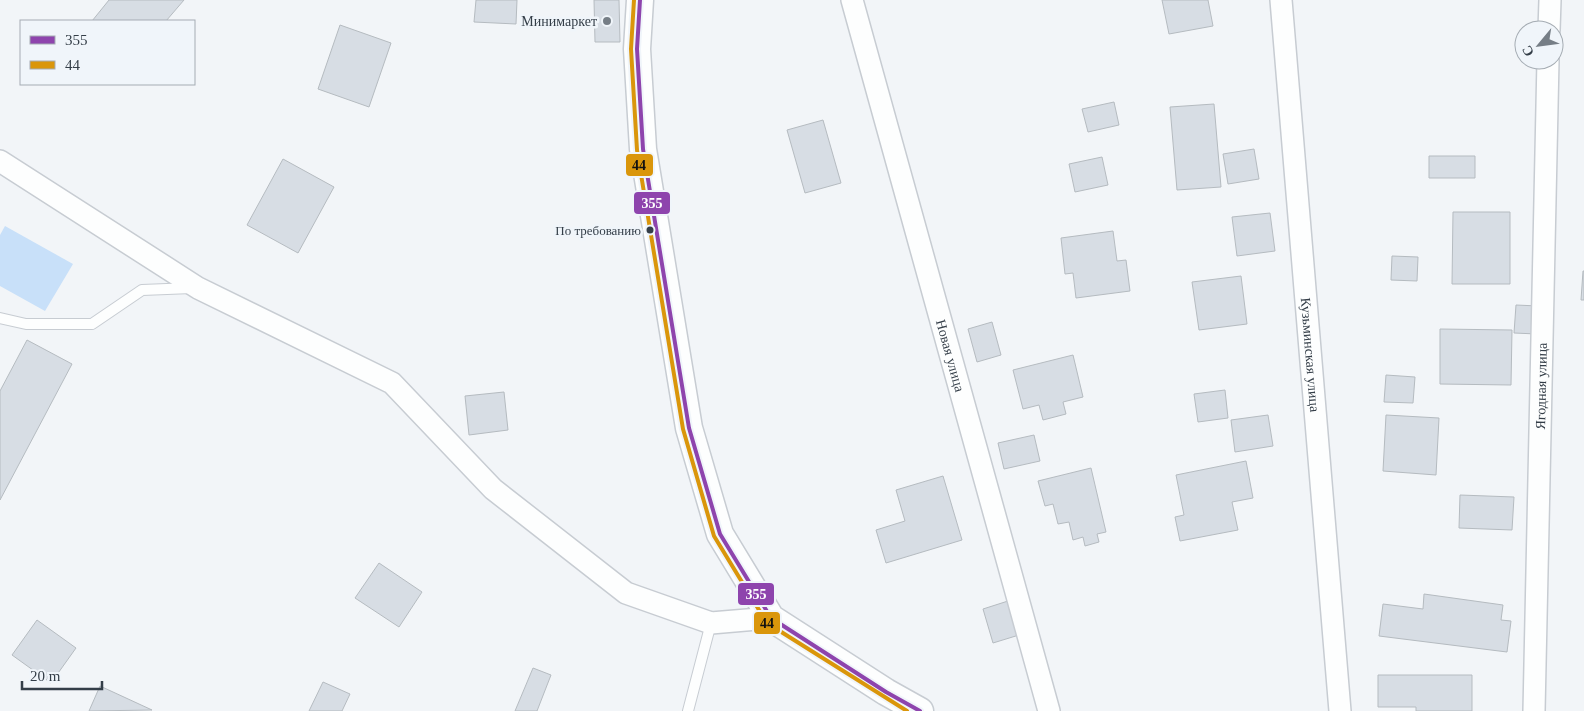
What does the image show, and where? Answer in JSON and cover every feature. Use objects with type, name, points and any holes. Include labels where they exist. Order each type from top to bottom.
[{"type":"street","points":[[640,0],[636,48],[643,149],[689,428],[720,534],[771,618],[886,692],[920,711]]},
{"type":"street","name":"Новая улица","points":[[852,0],[1049,711]]},
{"type":"street","name":"Кузьминская улица","points":[[1281,0],[1340,711]]},
{"type":"street","points":[[1549,20],[1550,0]]},
{"type":"street","name":"Ягодная улица","points":[[1534,711],[1548,70]]},
{"type":"street","points":[[0,160],[198,288],[392,383],[493,490],[626,594],[711,623],[771,618]]},
{"type":"lane","points":[[0,318],[26,324],[92,324],[142,290],[198,288]]},
{"type":"lane","points":[[688,711],[711,623]]},
{"type":"shaded area","points":[[5,226],[73,264],[45,311],[0,286],[0,235]]},
{"type":"building","points":[[109,0],[184,0],[167,20],[93,20]]},
{"type":"building","points":[[476,0],[517,0],[516,24],[474,22]]},
{"type":"building","name":"Минимаркет","points":[[594,0],[619,0],[620,42],[595,42]]},
{"type":"building","points":[[1162,0],[1208,0],[1213,26],[1169,34]]},
{"type":"building","points":[[340,25],[391,43],[369,107],[318,89]]},
{"type":"building","points":[[1114,102],[1119,125],[1088,132],[1082,109]]},
{"type":"building","points":[[1214,104],[1221,187],[1177,190],[1170,107]]},
{"type":"building","points":[[823,120],[841,183],[805,193],[787,130]]},
{"type":"building","points":[[1254,149],[1259,179],[1228,184],[1223,154]]},
{"type":"building","points":[[1429,156],[1475,156],[1475,178],[1429,178]]},
{"type":"building","points":[[1102,157],[1108,185],[1075,192],[1069,164]]},
{"type":"building","points":[[283,159],[334,187],[298,253],[247,225]]},
{"type":"building","points":[[1453,212],[1510,212],[1510,284],[1452,284]]},
{"type":"building","points":[[1270,213],[1275,251],[1237,256],[1232,217]]},
{"type":"building","points":[[1113,231],[1117,261],[1126,260],[1130,291],[1076,298],[1073,273],[1065,274],[1061,238]]},
{"type":"building","points":[[1392,256],[1418,257],[1417,281],[1391,280]]},
{"type":"building","points":[[1583,271],[1584,300],[1581,300]]},
{"type":"building","points":[[1241,276],[1247,324],[1199,330],[1192,282]]},
{"type":"building","points":[[1516,305],[1538,306],[1537,334],[1514,333]]},
{"type":"building","points":[[992,322],[1001,355],[977,362],[968,329]]},
{"type":"building","points":[[1440,329],[1512,330],[1511,385],[1440,384]]},
{"type":"building","points":[[27,340],[72,364],[0,500],[0,391]]},
{"type":"building","points":[[1073,355],[1083,397],[1063,402],[1066,414],[1043,420],[1039,405],[1023,409],[1013,370]]},
{"type":"building","points":[[1386,375],[1415,377],[1413,403],[1384,402]]},
{"type":"building","points":[[1225,390],[1228,418],[1198,422],[1194,394]]},
{"type":"building","points":[[504,392],[508,430],[469,435],[465,396]]},
{"type":"building","points":[[1268,415],[1273,446],[1235,452],[1231,420]]},
{"type":"building","points":[[1386,415],[1439,418],[1436,475],[1383,471]]},
{"type":"building","points":[[1034,435],[1040,461],[1004,469],[998,443]]},
{"type":"building","points":[[1246,461],[1253,498],[1232,502],[1238,530],[1180,541],[1175,517],[1184,515],[1176,475]]},
{"type":"building","points":[[1091,468],[1106,532],[1097,534],[1099,542],[1085,546],[1083,537],[1073,540],[1069,522],[1058,524],[1053,504],[1045,506],[1038,481]]},
{"type":"building","points":[[943,476],[962,540],[886,563],[876,530],[905,521],[896,490]]},
{"type":"building","points":[[1460,495],[1514,497],[1512,530],[1459,528]]},
{"type":"building","points":[[379,563],[422,592],[399,627],[355,598]]},
{"type":"building","points":[[1424,594],[1503,605],[1501,620],[1511,621],[1507,652],[1379,636],[1383,604],[1423,609]]},
{"type":"building","points":[[1008,601],[1019,635],[993,643],[983,609]]},
{"type":"building","points":[[37,620],[76,648],[51,683],[12,655]]},
{"type":"building","points":[[533,668],[551,675],[537,711],[515,711]]},
{"type":"building","points":[[1378,675],[1472,675],[1472,711],[1416,711],[1416,707],[1378,707]]},
{"type":"building","points":[[323,682],[350,694],[342,711],[309,711]]},
{"type":"building","points":[[100,686],[152,710],[89,711]]},
{"type":"transit line","name":"44","points":[[634,0],[631,49],[637,150],[683,429],[714,536],[767,623],[907,711]]},
{"type":"transit line","name":"355","points":[[640,0],[637,49],[643,149],[689,428],[720,534],[771,618],[886,692],[920,711]]},
{"type":"place","name":"Минимаркет","points":[[607,21]]},
{"type":"place","name":"По требованию","points":[[650,230]]}]
